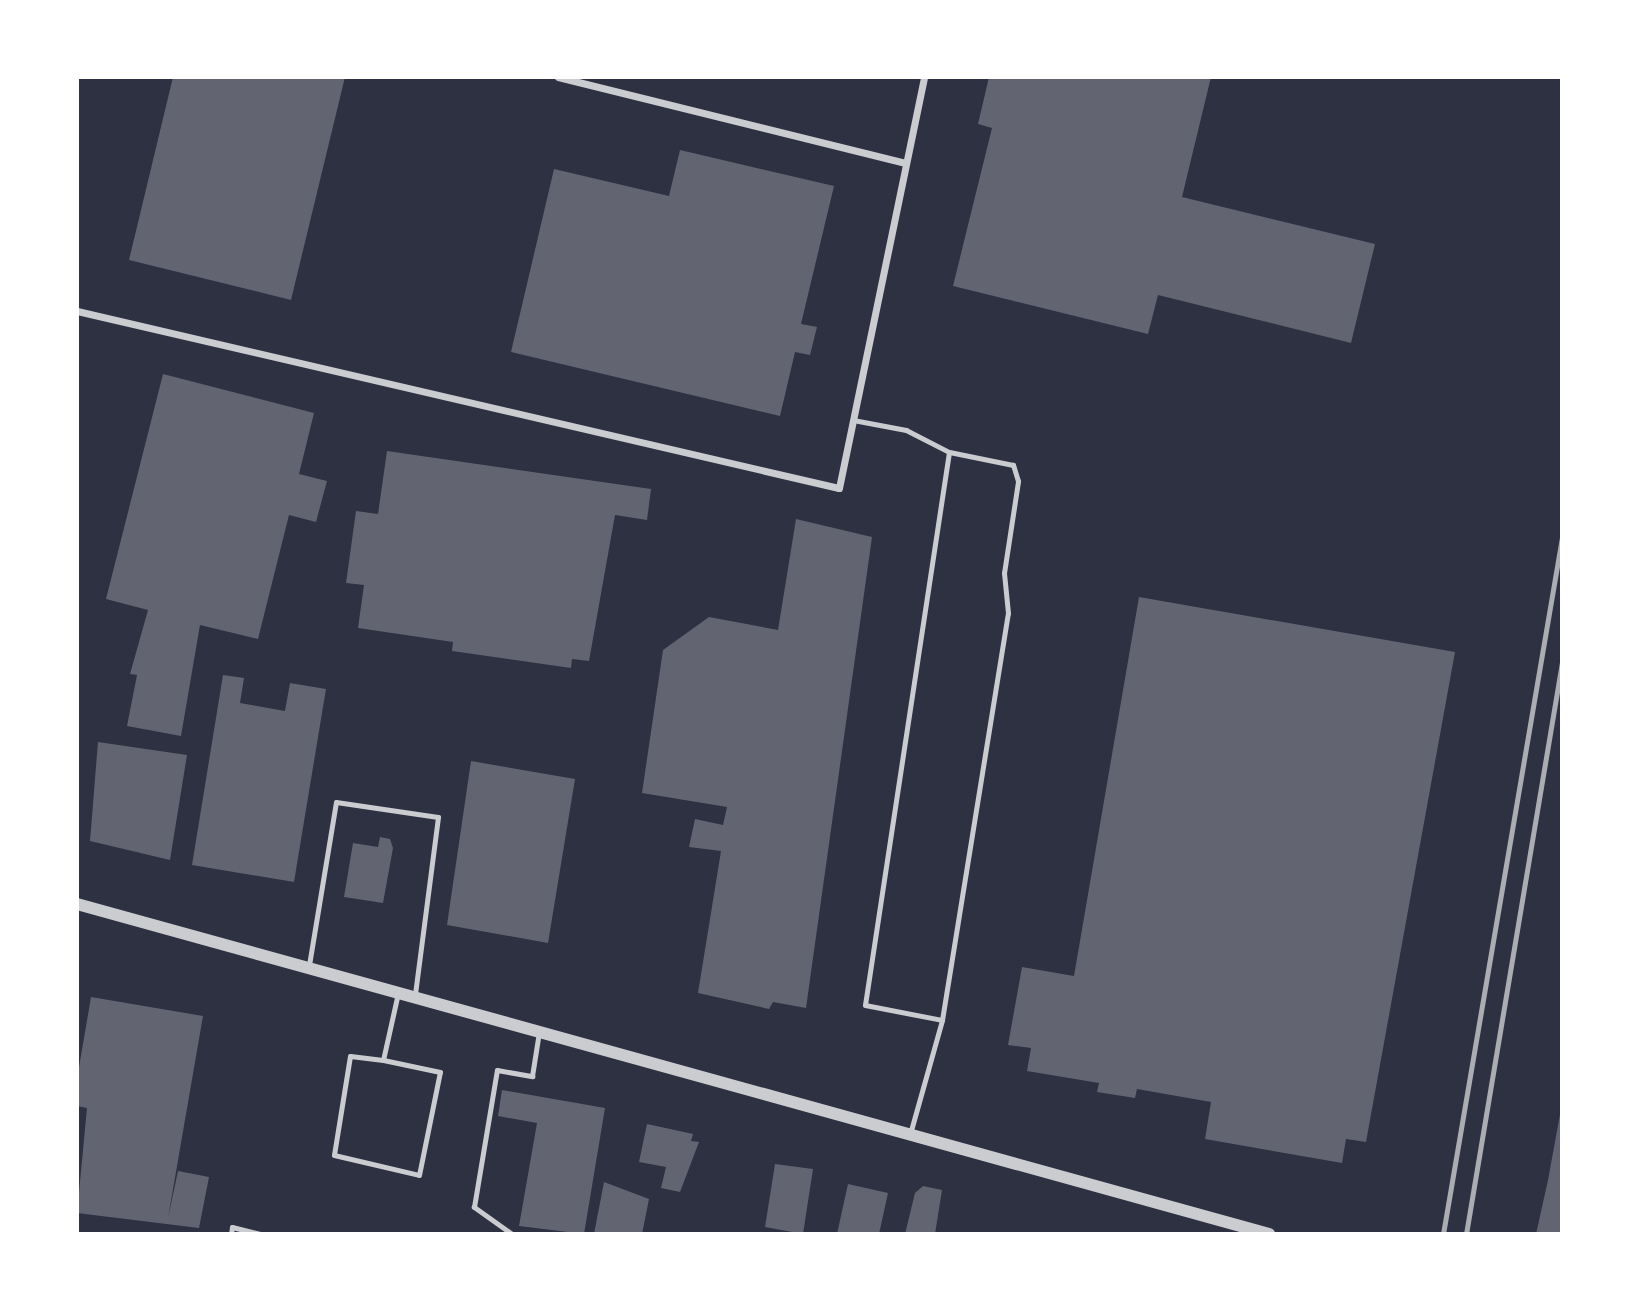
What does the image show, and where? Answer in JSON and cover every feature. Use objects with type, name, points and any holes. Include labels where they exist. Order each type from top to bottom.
[{"type":"street","points":[[558,77],[906,163]]},
{"type":"street","points":[[77,311],[839,488],[924,77]]},
{"type":"street","points":[[77,904],[309,965],[1269,1234]]},
{"type":"lane","points":[[853,419],[906,430],[948,452],[1013,465],[1018,481],[1004,573],[1008,613],[942,1020],[910,1134]]},
{"type":"lane","points":[[942,1020],[865,1005],[948,452]]},
{"type":"lane","points":[[309,965],[336,802],[438,817],[415,995]]},
{"type":"lane","points":[[383,1060],[399,990]]},
{"type":"lane","points":[[512,1234],[474,1207],[497,1070],[532,1076],[539,1030]]},
{"type":"lane","points":[[350,1056],[383,1060],[440,1072],[419,1175],[334,1155],[350,1056]]},
{"type":"lane","points":[[230,1234],[232,1227],[260,1234]]},
{"type":"building","points":[[173,77],[345,77],[291,300],[129,260]]},
{"type":"building","points":[[989,77],[1211,77],[1182,197],[1375,244],[1351,343],[1158,295],[1148,334],[953,286],[992,128],[978,124]]},
{"type":"building","points":[[680,150],[834,186],[801,324],[817,327],[810,355],[795,352],[780,416],[511,352],[554,169],[669,196]]},
{"type":"building","points":[[163,374],[314,413],[299,474],[327,481],[316,522],[289,515],[258,639],[200,625],[181,736],[127,726],[137,675],[130,674],[148,610],[106,599]]},
{"type":"building","points":[[387,451],[651,489],[647,520],[615,515],[589,661],[572,659],[571,668],[452,651],[453,642],[358,628],[364,585],[346,583],[356,511],[378,514]]},
{"type":"building","points":[[796,519],[872,537],[806,1008],[773,1002],[769,1009],[698,993],[721,851],[689,847],[695,819],[723,825],[727,807],[642,793],[663,650],[709,617],[778,630]]},
{"type":"building","points":[[1139,597],[1455,652],[1366,1142],[1346,1139],[1342,1163],[1205,1139],[1211,1102],[1137,1089],[1135,1098],[1097,1092],[1099,1083],[1027,1071],[1031,1048],[1008,1045],[1022,967],[1074,976]]},
{"type":"building","points":[[223,675],[244,678],[240,703],[285,711],[290,683],[326,689],[294,882],[192,865]]},
{"type":"building","points":[[98,742],[187,755],[170,860],[90,841]]},
{"type":"building","points":[[471,761],[575,779],[548,943],[447,925]]},
{"type":"building","points":[[380,837],[390,839],[393,848],[383,903],[344,897],[353,843],[378,847]]},
{"type":"building","points":[[91,997],[203,1016],[168,1218],[178,1171],[209,1177],[199,1228],[77,1213],[87,1108],[77,1106],[77,1079]]},
{"type":"building","points":[[502,1090],[605,1108],[584,1234],[519,1226],[537,1123],[498,1116]]},
{"type":"building","points":[[1561,1109],[1562,1234],[1536,1234],[1548,1180]]},
{"type":"building","points":[[647,1124],[693,1134],[691,1141],[699,1142],[680,1192],[661,1188],[666,1167],[639,1162]]},
{"type":"building","points":[[775,1164],[813,1169],[803,1234],[765,1227]]},
{"type":"building","points":[[604,1182],[649,1199],[642,1234],[594,1234]]},
{"type":"building","points":[[848,1184],[888,1193],[879,1234],[837,1234]]},
{"type":"building","points":[[923,1186],[942,1190],[935,1234],[905,1234],[915,1193]]},
{"type":"railway","points":[[1443,1234],[1562,537]]},
{"type":"railway","points":[[1466,1234],[1562,662]]}]
